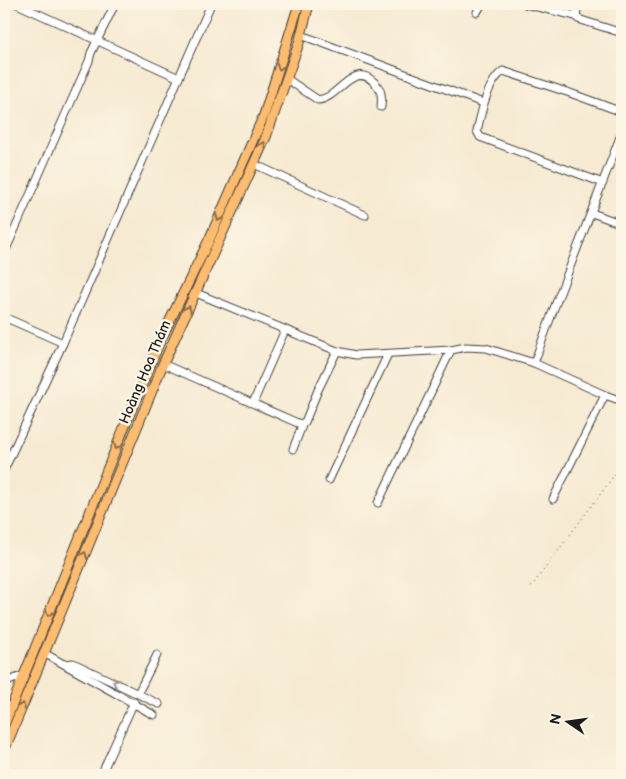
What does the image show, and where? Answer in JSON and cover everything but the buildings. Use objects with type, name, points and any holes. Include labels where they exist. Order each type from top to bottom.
[{"type":"main road","name":"Hoàng Hoa Thám","points":[[4,725],[161,339],[209,240],[267,107],[299,4]]},
{"type":"main road","name":"Hoàng Hoa Thám","points":[[4,751],[163,364],[266,137],[300,39],[309,4]]},
{"type":"main road","points":[[288,40],[300,39]]},
{"type":"main road","points":[[126,423],[136,429]]},
{"type":"main road","points":[[34,649],[44,653]]},
{"type":"street","points":[[17,4],[178,78]]},
{"type":"street","points":[[4,254],[115,4]]},
{"type":"street","points":[[4,470],[211,4]]},
{"type":"street","points":[[477,12],[482,4]]},
{"type":"street","points":[[525,4],[576,16],[578,19],[622,33]]},
{"type":"street","points":[[576,16],[578,4]]},
{"type":"street","points":[[300,39],[484,103]]},
{"type":"street","points":[[603,183],[480,137],[476,131],[484,103],[496,78],[503,71],[622,112]]},
{"type":"street","points":[[286,79],[318,100],[335,93],[344,82],[363,76],[379,87],[382,98],[381,107]]},
{"type":"street","points":[[534,363],[622,132]]},
{"type":"street","points":[[254,164],[365,215]]},
{"type":"street","points":[[592,213],[622,224]]},
{"type":"street","points":[[196,293],[337,351],[356,354],[388,354],[451,350],[466,347],[486,348],[534,363],[622,401]]},
{"type":"street","points":[[4,317],[62,343]]},
{"type":"street","points":[[253,404],[285,330]]},
{"type":"street","points":[[378,503],[451,350]]},
{"type":"street","points":[[293,449],[337,351]]},
{"type":"street","points":[[329,480],[388,354]]},
{"type":"street","points":[[163,364],[294,423],[303,424]]},
{"type":"street","points":[[553,499],[605,395]]},
{"type":"street","points":[[44,653],[65,664],[71,670],[154,714]]},
{"type":"street","points":[[138,693],[157,655]]},
{"type":"street","points":[[65,664],[72,663],[159,704]]},
{"type":"street","points":[[4,683],[24,675]]},
{"type":"street","points":[[104,768],[134,702]]},
{"type":"path","points":[[531,587],[622,465]]}]
